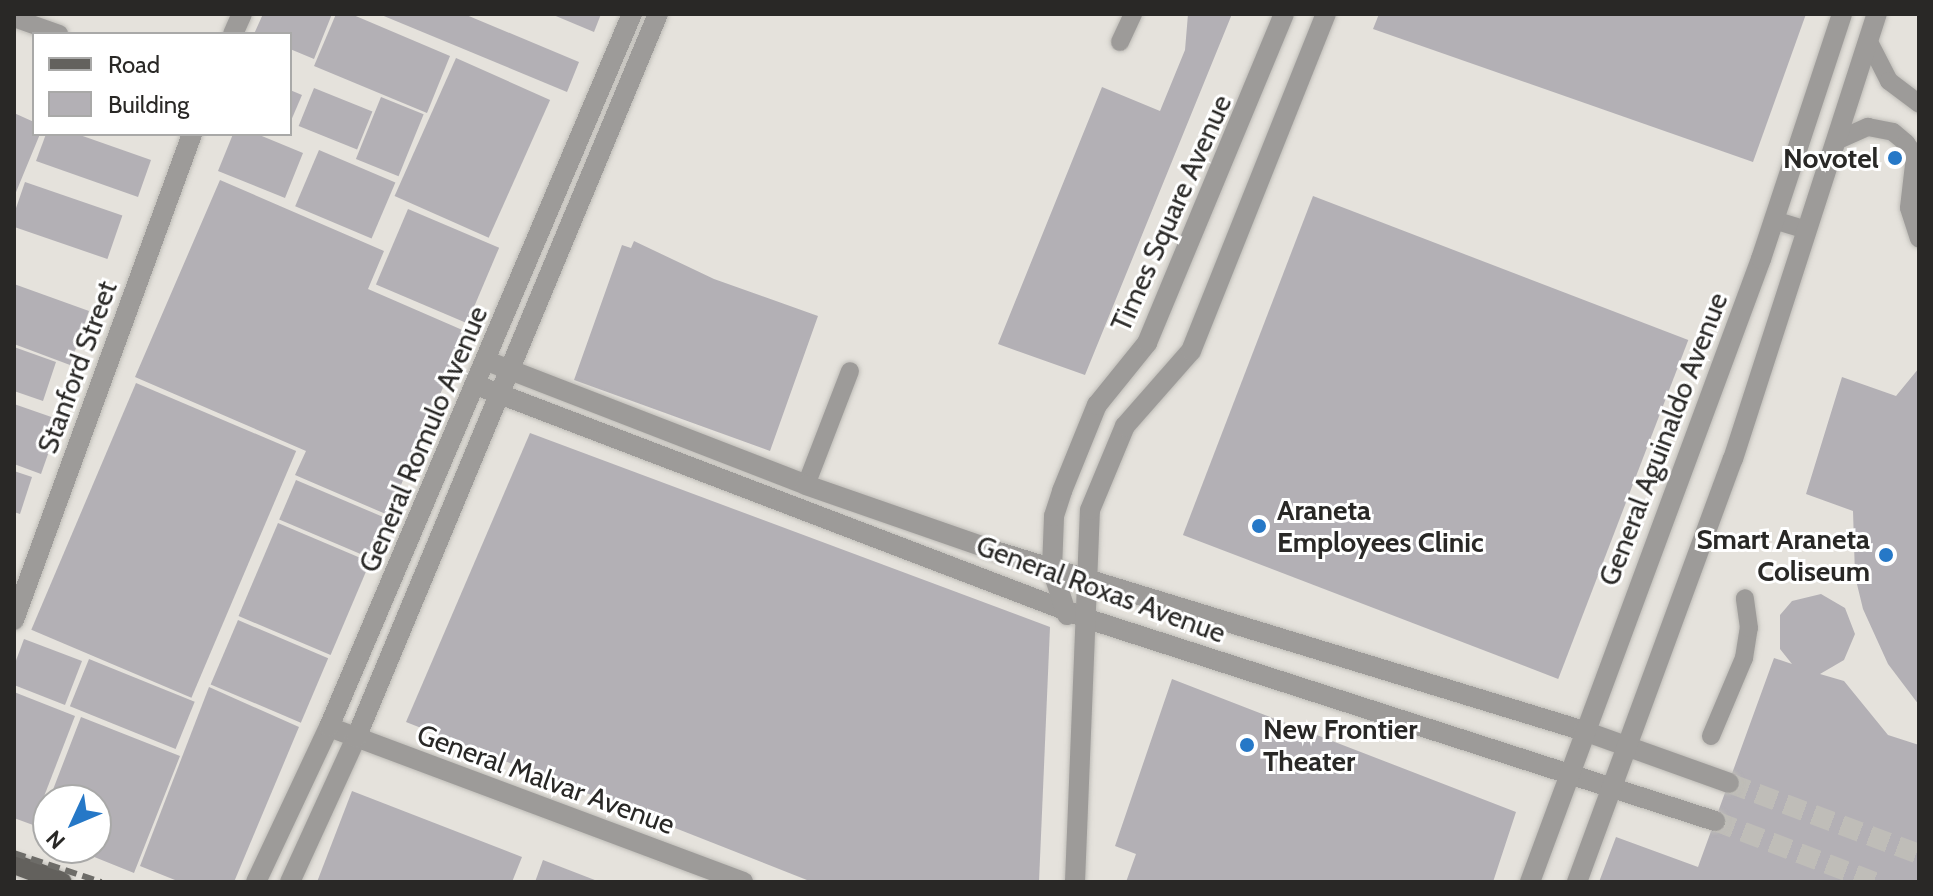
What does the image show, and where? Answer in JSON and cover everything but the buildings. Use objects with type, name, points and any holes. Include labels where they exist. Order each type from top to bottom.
[{"type":"main road","points":[[14,864],[62,882]]},
{"type":"street","name":"General Romulo Avenue","points":[[290,882],[356,738],[510,371],[632,14]]},
{"type":"street","name":"General Romulo Avenue","points":[[256,882],[329,727],[487,361],[658,14]]},
{"type":"street","name":"Times Square Avenue","points":[[1086,650],[1063,608],[1052,569],[1054,516],[1097,405],[1147,343],[1284,14]]},
{"type":"street","points":[[1075,882],[1088,619],[1083,578],[1087,518],[1125,426],[1191,351],[1326,14]]},
{"type":"street","name":"General Aguinaldo Avenue","points":[[1530,882],[1774,220],[1842,14]]},
{"type":"street","points":[[1577,882],[1733,459],[1877,14]]},
{"type":"street","name":"Stanford Street","points":[[14,620],[191,136]]},
{"type":"street","name":"General Roxas Avenue","points":[[487,361],[806,485],[1052,569],[1584,731],[1729,783]]},
{"type":"street","name":"General Roxas Avenue","points":[[476,385],[1088,619],[1569,770],[1715,821]]},
{"type":"street","name":"General Malvar Avenue","points":[[329,727],[743,882]]},
{"type":"lane","points":[[1120,42],[1133,14]]},
{"type":"lane","points":[[14,18],[53,32]]},
{"type":"lane","points":[[1868,40],[1889,81],[1919,104]]},
{"type":"lane","points":[[1836,141],[1868,127],[1893,132],[1906,143],[1915,156],[1909,208],[1919,238]]},
{"type":"lane","points":[[1774,220],[1807,230]]},
{"type":"lane","points":[[806,485],[850,371]]},
{"type":"lane","points":[[1711,736],[1744,658],[1749,628],[1745,598]]},
{"type":"tunnel","points":[[1729,783],[1919,854]]},
{"type":"tunnel","points":[[1715,821],[1875,882]]},
{"type":"railway","points":[[14,853],[101,882]]},
{"type":"place","name":"Novotel","points":[[1895,158]]},
{"type":"place","name":"Araneta Employees Clinic","points":[[1259,526]]},
{"type":"place","name":"Smart Araneta Coliseum","points":[[1886,555]]},
{"type":"place","name":"New Frontier Theater","points":[[1247,745]]}]
